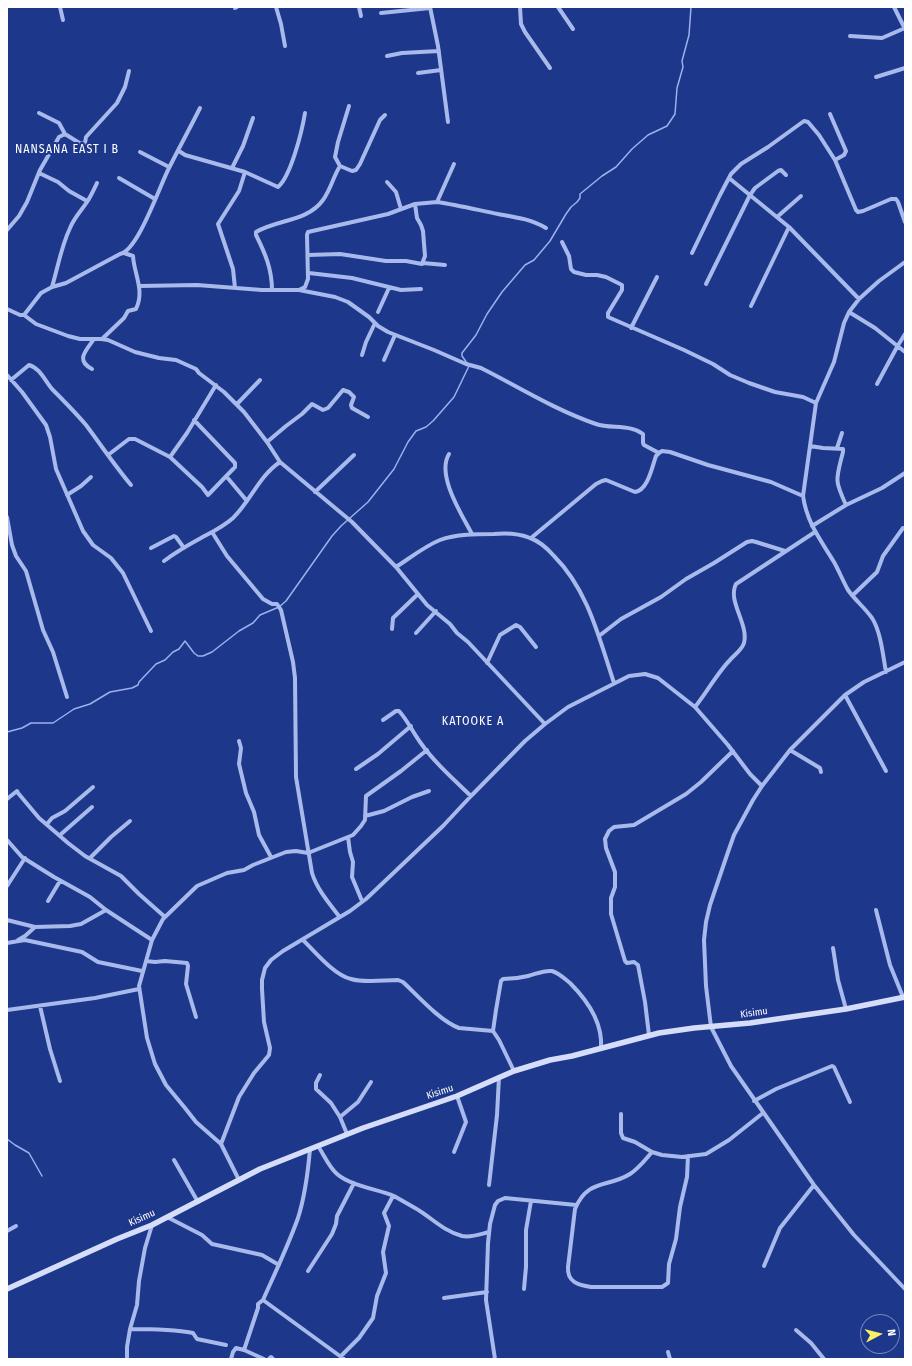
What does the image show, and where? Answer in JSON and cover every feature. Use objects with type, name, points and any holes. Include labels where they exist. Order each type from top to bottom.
[{"type":"street","points":[[60,7],[63,20]]},
{"type":"street","points":[[276,7],[285,46]]},
{"type":"street","points":[[359,7],[361,16]]},
{"type":"street","points":[[381,13],[430,7],[439,51],[448,122]]},
{"type":"street","points":[[520,7],[521,24],[550,68]]},
{"type":"street","points":[[558,7],[573,29]]},
{"type":"street","points":[[850,36],[882,38],[888,37],[905,29],[894,7]]},
{"type":"street","points":[[387,56],[402,53],[439,51]]},
{"type":"street","points":[[876,76],[905,68]]},
{"type":"street","points":[[418,73],[441,70]]},
{"type":"street","points":[[39,113],[59,123],[65,134],[81,144],[85,143],[86,138],[117,103],[125,86],[129,71]]},
{"type":"street","points":[[349,106],[335,157],[340,166],[352,171],[356,170],[360,164],[380,120],[385,115]]},
{"type":"street","points":[[24,315],[41,293],[52,287],[66,283],[124,253],[130,247],[145,223],[169,167],[200,108]]},
{"type":"street","points":[[178,151],[185,155],[245,172],[279,187],[284,180],[299,142],[305,113]]},
{"type":"street","points":[[830,114],[846,151],[844,155],[835,160]]},
{"type":"street","points":[[232,168],[243,146],[253,118]]},
{"type":"street","points":[[692,253],[731,174],[742,164],[804,121],[808,122],[819,135],[835,160],[858,212],[891,199],[896,199],[905,222]]},
{"type":"street","points":[[7,230],[28,202],[39,173],[59,137],[65,134]]},
{"type":"street","points":[[140,152],[169,167]]},
{"type":"street","points":[[437,202],[454,164]]},
{"type":"street","points":[[272,290],[272,277],[266,255],[256,232],[275,224],[303,216],[312,211],[323,200],[328,192],[340,166]]},
{"type":"street","points":[[706,284],[750,195],[755,188],[778,171],[781,170],[786,174]]},
{"type":"street","points":[[235,288],[233,269],[218,224],[239,191],[245,172]]},
{"type":"street","points":[[39,173],[58,182],[69,191],[87,201]]},
{"type":"street","points":[[119,178],[155,199]]},
{"type":"street","points":[[729,178],[789,227],[859,299]]},
{"type":"street","points":[[387,182],[396,192],[401,209]]},
{"type":"street","points":[[52,287],[54,275],[70,228],[97,183]]},
{"type":"street","points":[[777,217],[801,196]]},
{"type":"street","points":[[300,290],[305,287],[309,273],[308,232],[388,214],[415,204],[437,202],[465,206],[518,217],[546,228]]},
{"type":"street","points":[[415,204],[417,218],[423,231],[425,256],[423,263]]},
{"type":"street","points":[[751,306],[789,227]]},
{"type":"street","points":[[562,242],[567,251],[571,269],[574,272],[606,277],[622,285],[622,290],[607,316],[608,317],[684,350],[713,364],[730,375],[749,383],[776,392],[803,397],[816,403]]},
{"type":"street","points":[[102,340],[124,318],[128,311],[136,309],[139,300],[139,286],[136,269],[133,264],[133,256],[124,253]]},
{"type":"street","points":[[308,255],[340,254],[386,261],[445,265]]},
{"type":"street","points":[[886,672],[882,647],[872,619],[852,595],[815,532],[805,507],[803,496],[816,403],[834,362],[844,323],[849,312],[859,299],[879,281],[905,262]]},
{"type":"street","points":[[309,273],[352,278],[401,290],[421,289]]},
{"type":"street","points":[[631,328],[657,277]]},
{"type":"street","points":[[139,286],[197,285],[272,290],[300,290],[335,297],[348,302],[388,332],[490,373],[565,411],[597,424],[639,431],[643,434],[644,445],[658,453]]},
{"type":"street","points":[[378,312],[389,288]]},
{"type":"street","points":[[7,309],[20,316],[24,315],[36,324],[68,336],[80,339],[108,340],[135,352],[159,358],[176,360],[196,369],[237,404],[250,419],[280,462],[347,517],[396,567],[427,605],[450,624],[457,633],[468,642],[545,724]]},
{"type":"street","points":[[849,312],[875,328],[905,352]]},
{"type":"street","points":[[362,355],[375,323]]},
{"type":"street","points":[[877,384],[905,334]]},
{"type":"street","points":[[384,360],[396,335]]},
{"type":"street","points":[[92,369],[84,363],[83,360],[86,351],[94,339]]},
{"type":"street","points":[[11,380],[26,366],[36,368],[51,388],[74,411],[131,485]]},
{"type":"street","points":[[7,375],[26,396],[48,429],[56,469],[66,495],[83,530],[93,545],[111,558],[123,573],[151,631]]},
{"type":"street","points":[[237,404],[260,380]]},
{"type":"street","points":[[170,456],[187,433],[216,385]]},
{"type":"street","points":[[267,442],[312,404],[323,410],[328,408],[343,390],[349,392],[354,397],[351,405],[352,408],[368,417]]},
{"type":"street","points":[[108,455],[132,438],[170,456],[202,486],[208,495],[234,467],[235,463],[194,420]]},
{"type":"street","points":[[837,448],[842,433]]},
{"type":"street","points":[[810,446],[842,448],[843,450],[837,474],[837,486],[846,505]]},
{"type":"street","points":[[531,538],[596,484],[602,481],[606,480],[635,492],[641,489],[646,483],[656,456],[662,451],[670,452],[708,465],[772,482],[803,496]]},
{"type":"street","points":[[450,454],[446,460],[446,468],[451,493],[472,534]]},
{"type":"street","points":[[315,492],[354,455]]},
{"type":"street","points":[[164,561],[184,548],[221,528],[234,518],[245,506],[251,493],[272,468],[280,462]]},
{"type":"street","points":[[812,526],[826,519],[846,505],[882,488],[905,474]]},
{"type":"street","points":[[226,476],[247,501]]},
{"type":"street","points":[[66,495],[81,486],[91,477]]},
{"type":"street","points":[[7,517],[12,545],[16,556],[26,572],[43,630],[53,652],[67,697]]},
{"type":"street","points":[[852,595],[877,572],[883,556],[903,528]]},
{"type":"street","points":[[212,532],[227,556],[263,599],[272,604],[277,604],[281,610],[293,662],[295,678],[296,777],[308,853],[314,882],[339,916]]},
{"type":"street","points":[[695,707],[728,661],[744,644],[742,624],[733,594],[736,584],[815,532]]},
{"type":"street","points":[[396,567],[442,540],[472,534],[511,533],[531,538],[542,544],[548,550],[571,575],[580,590],[590,612],[614,683]]},
{"type":"street","points":[[151,548],[174,536],[184,548]]},
{"type":"street","points":[[598,636],[621,619],[660,597],[686,579],[747,542],[756,542],[785,551]]},
{"type":"street","points":[[392,629],[393,618],[418,594]]},
{"type":"street","points":[[416,633],[436,612]]},
{"type":"street","points":[[487,663],[500,636],[516,625],[520,627],[536,647]]},
{"type":"street","points":[[905,662],[864,682],[845,695],[790,750],[762,786],[734,835],[710,905],[706,922],[704,958],[711,1027],[731,1066],[814,1185],[854,1235],[905,1289]]},
{"type":"street","points":[[221,1144],[239,1097],[254,1073],[269,1055],[270,1048],[262,1008],[262,980],[265,968],[271,960],[339,916],[350,911],[362,901],[410,859],[444,826],[525,741],[568,707],[629,676],[645,674],[658,678],[695,707],[733,751],[750,774],[762,786]]},
{"type":"street","points":[[845,695],[886,770]]},
{"type":"street","points":[[383,720],[397,710],[407,720],[420,742],[440,765],[471,796]]},
{"type":"street","points":[[356,769],[378,754],[411,726]]},
{"type":"street","points":[[239,741],[241,748],[239,764],[246,793],[254,812],[259,834],[271,857]]},
{"type":"street","points":[[239,1180],[221,1144],[196,1122],[184,1108],[166,1085],[155,1064],[147,1038],[139,989],[142,971],[152,940],[165,917],[197,886],[228,873],[244,870],[271,857],[290,851],[308,853],[353,835],[365,820],[366,796],[427,750]]},
{"type":"street","points":[[790,750],[820,768],[821,772]]},
{"type":"street","points":[[649,1035],[638,965],[634,962],[627,963],[625,961],[611,914],[611,898],[615,887],[615,872],[606,848],[605,839],[609,831],[614,827],[634,825],[686,794],[701,782],[733,751]]},
{"type":"street","points":[[47,824],[52,818],[65,811],[93,787]]},
{"type":"street","points":[[7,799],[17,791],[39,818],[68,843],[85,856],[120,876],[165,917]]},
{"type":"street","points":[[366,816],[384,812],[412,797],[429,791]]},
{"type":"street","points":[[60,835],[92,807]]},
{"type":"street","points":[[90,858],[130,821]]},
{"type":"street","points":[[348,838],[350,852],[354,862],[352,877],[353,883],[362,901]]},
{"type":"street","points":[[7,840],[17,853],[60,881],[90,897],[106,910],[152,940]]},
{"type":"street","points":[[7,886],[25,858]]},
{"type":"street","points":[[48,901],[60,881]]},
{"type":"street","points":[[7,920],[35,927],[70,926],[81,924],[106,910]]},
{"type":"street","points":[[876,910],[890,965],[904,997]]},
{"type":"street","points":[[16,942],[35,927]]},
{"type":"street","points":[[7,943],[25,940],[82,952],[98,962],[142,971]]},
{"type":"street","points":[[303,940],[328,966],[349,979],[398,980],[403,982],[431,1009],[454,1026],[459,1028],[493,1031]]},
{"type":"street","points":[[833,948],[838,980],[846,1009]]},
{"type":"street","points":[[146,961],[187,963],[186,984],[196,1017]]},
{"type":"street","points":[[514,1071],[493,1031],[501,981],[503,979],[528,976],[544,971],[552,972],[563,977],[582,995],[590,1006],[596,1019],[602,1040],[601,1048]]},
{"type":"street","points":[[7,1010],[95,998],[139,989]]},
{"type":"street","name":"Kisimu","points":[[7,1289],[117,1239],[152,1225],[260,1170],[347,1134],[457,1096],[514,1071],[550,1060],[572,1056],[649,1035],[846,1009],[904,997]]},
{"type":"street","points":[[40,1006],[50,1049],[60,1081]]},
{"type":"street","points":[[754,1101],[776,1089],[832,1066],[834,1067],[850,1102]]},
{"type":"street","points":[[320,1075],[316,1083],[316,1090],[331,1103],[340,1117],[347,1134]]},
{"type":"street","points":[[490,1185],[499,1078]]},
{"type":"street","points":[[340,1117],[358,1102],[371,1082]]},
{"type":"street","points":[[454,1152],[466,1122],[457,1096]]},
{"type":"street","points":[[621,1114],[621,1133],[623,1138],[635,1142],[652,1152],[662,1155],[682,1157],[710,1152],[729,1140],[763,1113]]},
{"type":"street","points":[[318,1146],[336,1173],[354,1182],[392,1196],[416,1208],[446,1230],[468,1237],[489,1232]]},
{"type":"street","points":[[244,1350],[258,1304],[263,1300],[298,1218],[308,1172],[310,1149]]},
{"type":"street","points":[[652,1152],[642,1164],[630,1174],[588,1190],[583,1194],[574,1209],[568,1267],[570,1280],[584,1286],[591,1287],[635,1288],[664,1286],[668,1283],[669,1264],[676,1239],[680,1207],[687,1177],[688,1156]]},
{"type":"street","points":[[174,1160],[198,1202]]},
{"type":"street","points":[[308,1271],[332,1234],[336,1224],[336,1216],[354,1182]]},
{"type":"street","points":[[764,1266],[780,1228],[814,1185]]},
{"type":"street","points":[[263,1300],[343,1357],[373,1318],[377,1296],[386,1273],[383,1252],[389,1226],[384,1213],[392,1196]]},
{"type":"street","points":[[495,1359],[486,1300],[489,1232],[495,1205],[498,1201],[505,1198],[576,1205]]},
{"type":"street","points":[[524,1289],[526,1267],[526,1230],[531,1201]]},
{"type":"street","points":[[167,1217],[202,1235],[212,1244],[262,1255],[279,1265]]},
{"type":"street","points":[[127,1359],[127,1347],[130,1329],[137,1305],[139,1281],[145,1248],[152,1225]]},
{"type":"street","points":[[7,1231],[16,1226]]},
{"type":"street","points":[[444,1298],[487,1292]]},
{"type":"street","points":[[130,1329],[168,1329],[181,1331],[193,1333],[197,1339],[226,1345]]},
{"type":"street","points":[[796,1330],[811,1343],[824,1359]]},
{"type":"street","points":[[231,1359],[236,1348],[264,1359]]},
{"type":"street","points":[[668,1352],[670,1359]]},
{"type":"street","points":[[269,1359],[273,1359]]},
{"type":"waterway","points":[[467,363],[462,356],[462,353],[476,335],[487,314],[502,292],[525,265],[534,260],[550,241],[566,214],[580,198],[580,194],[602,176],[616,167],[632,149],[648,135],[667,126],[675,114],[677,88],[683,67],[682,61],[689,35],[691,7]]},
{"type":"waterway","points":[[7,732],[22,728],[31,723],[53,723],[74,709],[90,704],[110,692],[132,688],[138,685],[156,664],[165,660],[173,652],[179,649],[185,641],[198,656],[203,656],[212,652],[239,631],[253,623],[260,615],[279,607],[286,601],[332,536],[368,502],[394,469],[408,442],[416,431],[426,427],[433,421],[454,397],[469,366]]},
{"type":"waterway","points":[[7,1139],[29,1153],[42,1176]]},
{"type":"district","name":"NANSANA EAST I B","points":[[67,150]]},
{"type":"district","name":"KATOOKE A","points":[[473,722]]}]
